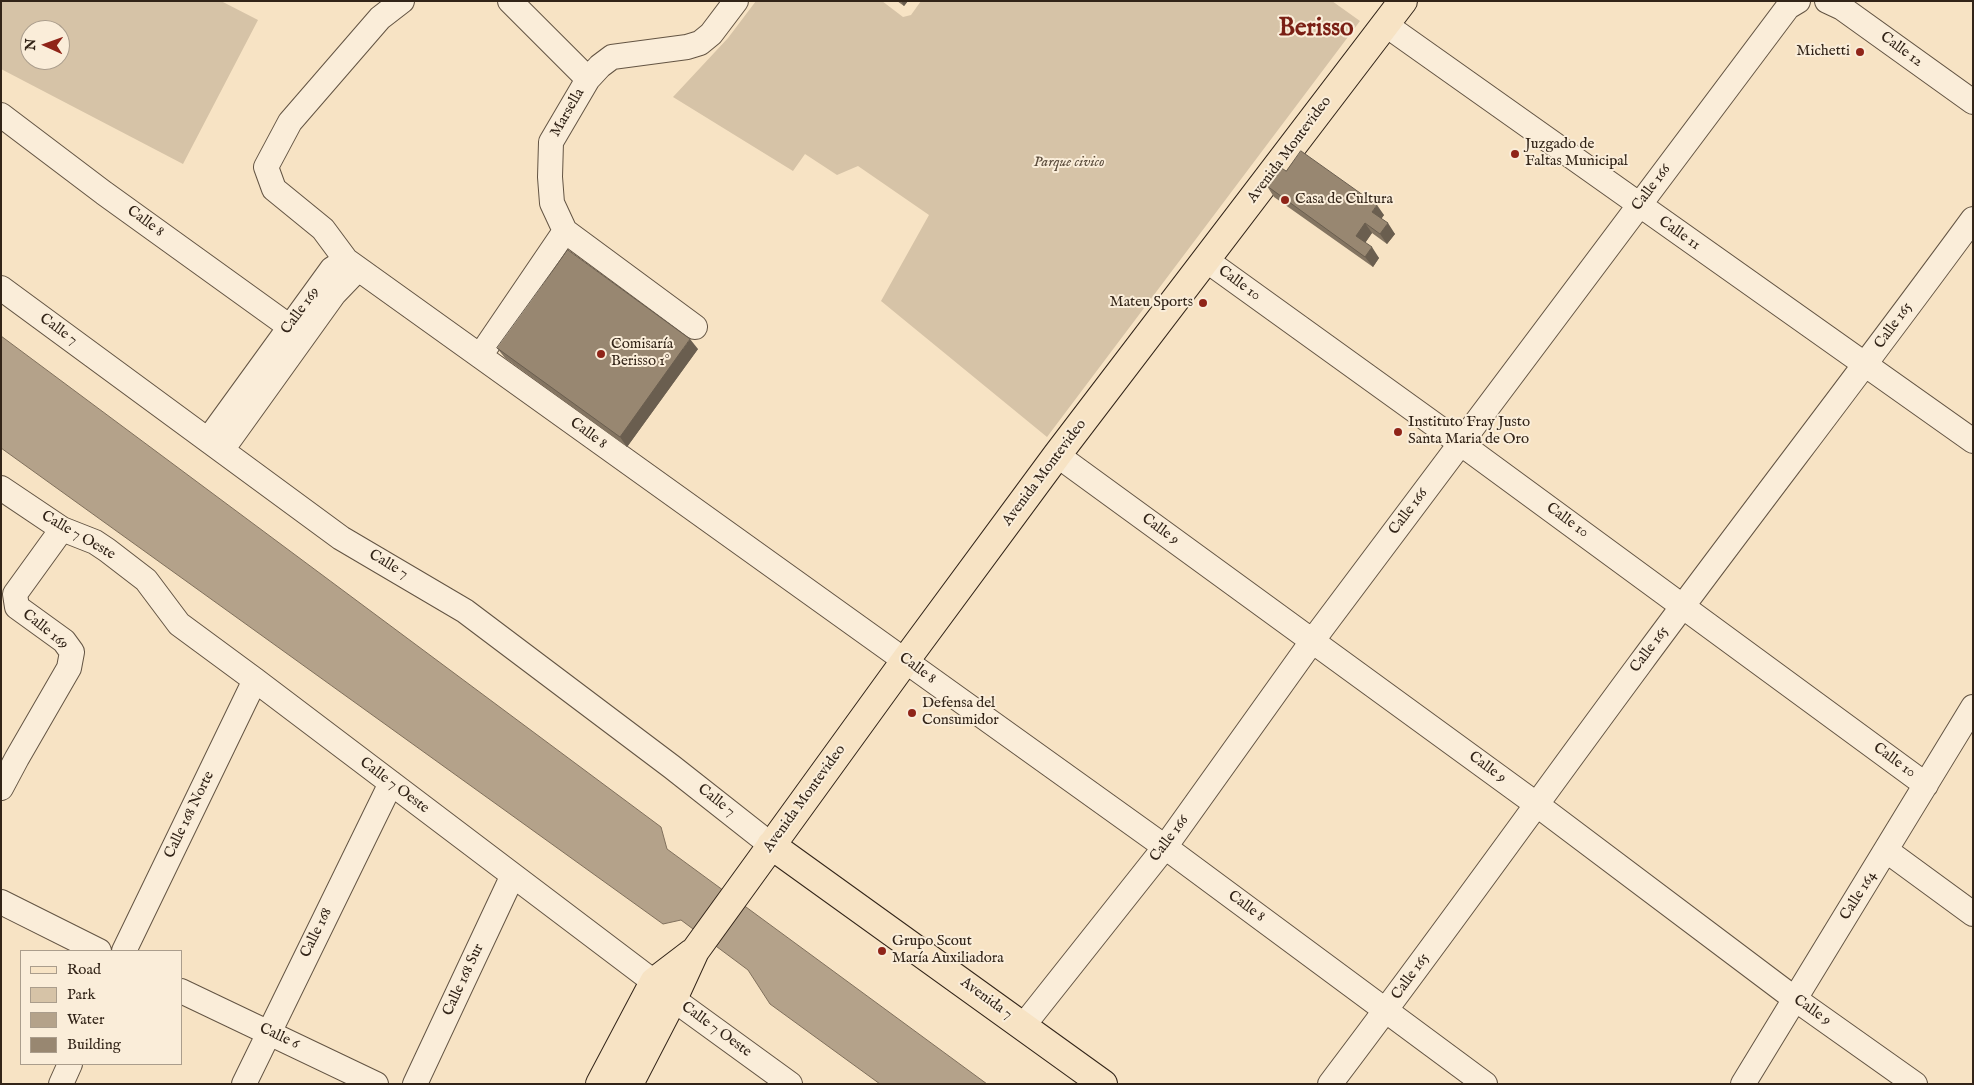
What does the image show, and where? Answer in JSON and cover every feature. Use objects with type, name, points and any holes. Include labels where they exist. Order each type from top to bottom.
[{"type":"main road","name":"Avenida Montevideo","points":[[600,1084],[664,991],[742,888],[905,660],[1057,455],[1403,1]]},
{"type":"main road","name":"Avenida 7","points":[[771,845],[1103,1084]]},
{"type":"main road","name":"Avenida Montevideo","points":[[629,1084],[664,991]]},
{"type":"street","name":"Calle 8","points":[[402,1],[380,18],[290,122],[266,167],[274,188],[322,229],[352,264],[1165,847],[1486,1084]]},
{"type":"street","points":[[510,1],[588,79]]},
{"type":"street","name":"Marsella","points":[[564,231],[552,203],[550,177],[551,142],[588,79],[600,66],[612,58],[687,47],[700,43],[711,34],[736,1]]},
{"type":"street","name":"Calle 166","points":[[1023,1026],[1165,847],[1313,640],[1460,443],[1788,7],[1798,1]]},
{"type":"street","name":"Calle 12","points":[[1827,1],[1842,8],[1973,102]]},
{"type":"street","name":"Calle 11","points":[[1386,25],[1973,441]]},
{"type":"street","name":"Calle 8","points":[[1,116],[290,327]]},
{"type":"street","name":"Calle 165","points":[[1330,1084],[1683,606],[1865,366],[1973,218]]},
{"type":"street","points":[[480,356],[564,231],[696,327]]},
{"type":"street","name":"Calle 10","points":[[1206,260],[1460,443],[1926,785]]},
{"type":"street","name":"Calle 169","points":[[215,445],[290,327],[332,268],[352,264]]},
{"type":"street","name":"Calle 169","points":[[215,445],[334,294],[352,264]]},
{"type":"street","name":"Calle 7","points":[[1,288],[341,538],[465,611],[672,767],[771,845]]},
{"type":"street","name":"Calle 9","points":[[1057,455],[1536,804],[1794,999],[1915,1084]]},
{"type":"street","name":"Calle 7 Oeste","points":[[1,488],[62,529],[95,542],[107,550],[146,580],[179,624],[391,783],[512,877],[790,1084]]},
{"type":"street","name":"Calle 169","points":[[1,788],[9,752],[69,668],[72,652],[64,642],[17,607],[8,590],[62,529]]},
{"type":"street","name":"Calle 168 Norte","points":[[124,950],[255,680]]},
{"type":"street","name":"Calle 164","points":[[1743,1084],[1887,851],[1973,707]]},
{"type":"street","name":"Calle 168","points":[[244,1084],[391,783]]},
{"type":"street","points":[[1887,851],[1973,914]]},
{"type":"street","name":"Calle 168 Sur","points":[[415,1084],[512,877]]},
{"type":"street","points":[[1,902],[97,950]]},
{"type":"street","name":"Calle 6","points":[[182,991],[376,1084]]},
{"type":"street","points":[[61,1084],[70,1065]]},
{"type":"green space","points":[[1,1],[221,1],[258,20],[183,164],[1,69]]},
{"type":"green space","name":"Parque civico","points":[[756,1],[882,1],[903,17],[911,15],[921,1],[1332,1],[1360,21],[1047,437],[881,301],[929,215],[858,166],[837,175],[805,154],[793,171],[673,97],[728,38]]},
{"type":"water","points":[[1,336],[661,827],[667,849],[987,1084],[880,1084],[770,1004],[748,970],[681,920],[663,924],[1,448]]},
{"type":"building","points":[[1301,151],[1377,205],[1372,212],[1388,223],[1380,234],[1365,223],[1356,236],[1372,247],[1365,257],[1267,186],[1280,167],[1286,171]]},
{"type":"building","name":"Comisaría Berisso 1°","points":[[568,250],[690,339],[620,437],[497,348]]},
{"type":"place","name":"Michetti","points":[[1860,52]]},
{"type":"place","name":"Juzgado de Faltas Municipal","points":[[1515,154]]},
{"type":"place","name":"Casa de Cultura","points":[[1285,200]]},
{"type":"place","name":"Mateu Sports","points":[[1203,303]]},
{"type":"place","name":"Comisaría Berisso 1°","points":[[601,354]]},
{"type":"place","name":"Instituto Fray Justo Santa Maria de Oro","points":[[1398,432]]},
{"type":"place","name":"Defensa del Consumidor","points":[[912,713]]},
{"type":"place","name":"Grupo Scout María Auxiliadora","points":[[882,951]]},
{"type":"district","name":"Berisso","points":[[1316,30]]}]
